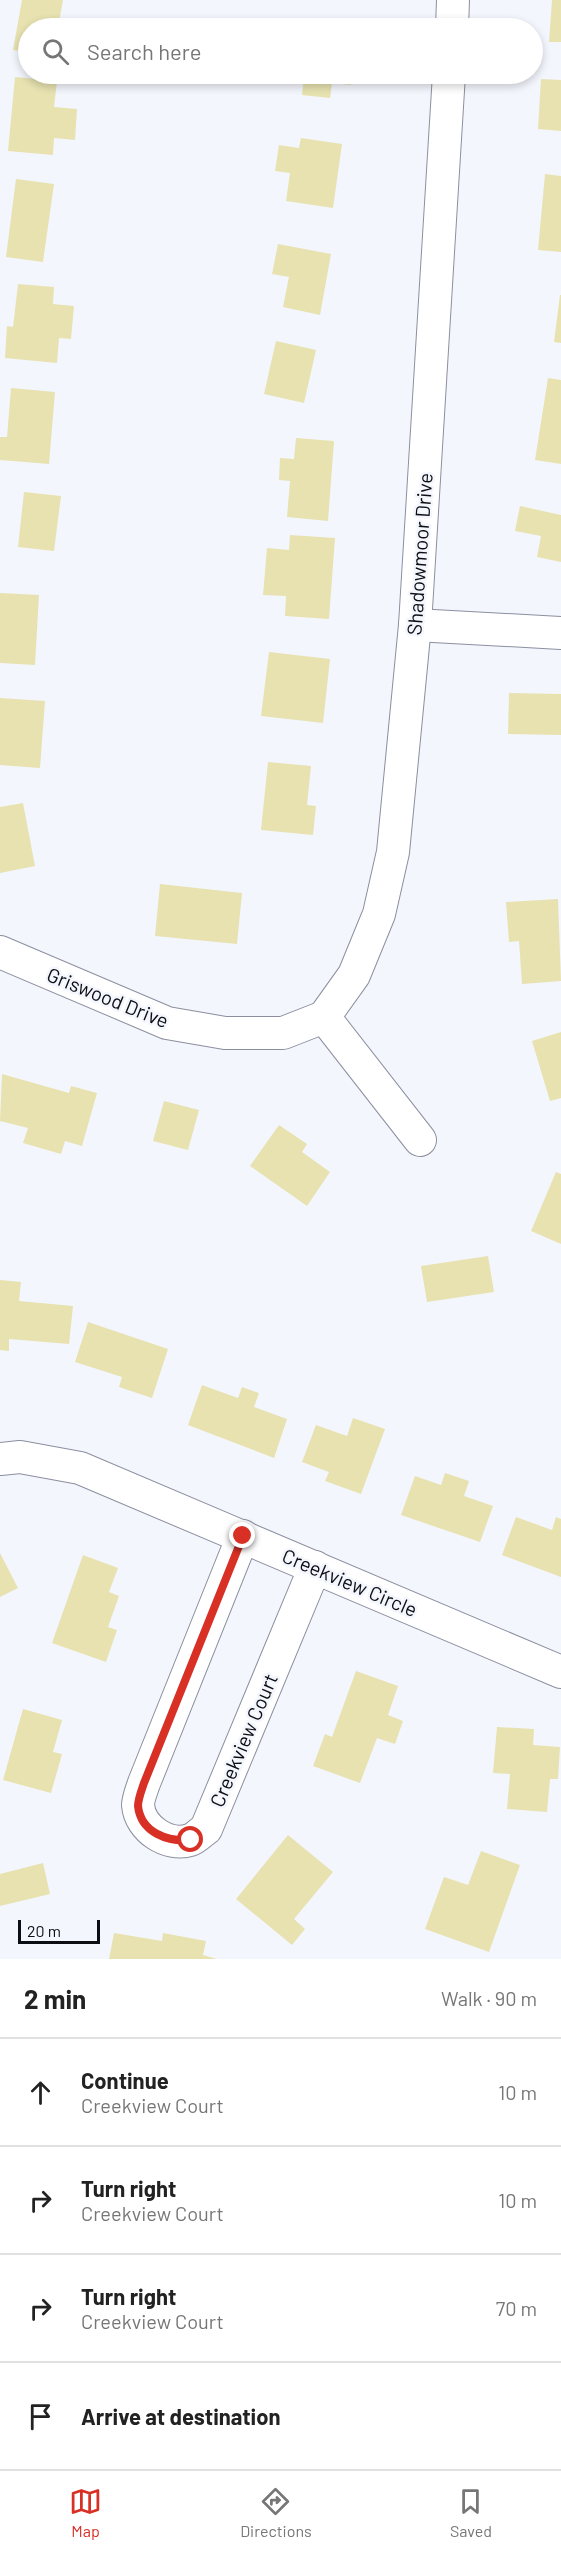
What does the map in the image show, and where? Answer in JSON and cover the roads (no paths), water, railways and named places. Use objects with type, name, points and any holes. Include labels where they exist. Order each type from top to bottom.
[{"type":"street","points":[[452,18],[453,0]]},
{"type":"street","name":"Shadowmoor Drive","points":[[324,1017],[354,975],[379,914],[393,852],[415,625],[448,84]]},
{"type":"street","points":[[415,625],[561,633]]},
{"type":"street","name":"Griswood Drive","points":[[0,952],[167,1023],[225,1033],[283,1033],[324,1017]]},
{"type":"street","points":[[324,1017],[420,1140]]},
{"type":"street","name":"Creekview Circle","points":[[0,1459],[21,1457],[80,1468],[561,1672]]},
{"type":"street","name":"Creekview Court","points":[[243,1536],[144,1783],[138,1805],[145,1824],[157,1835],[175,1841],[191,1840],[206,1829],[315,1567]]}]
